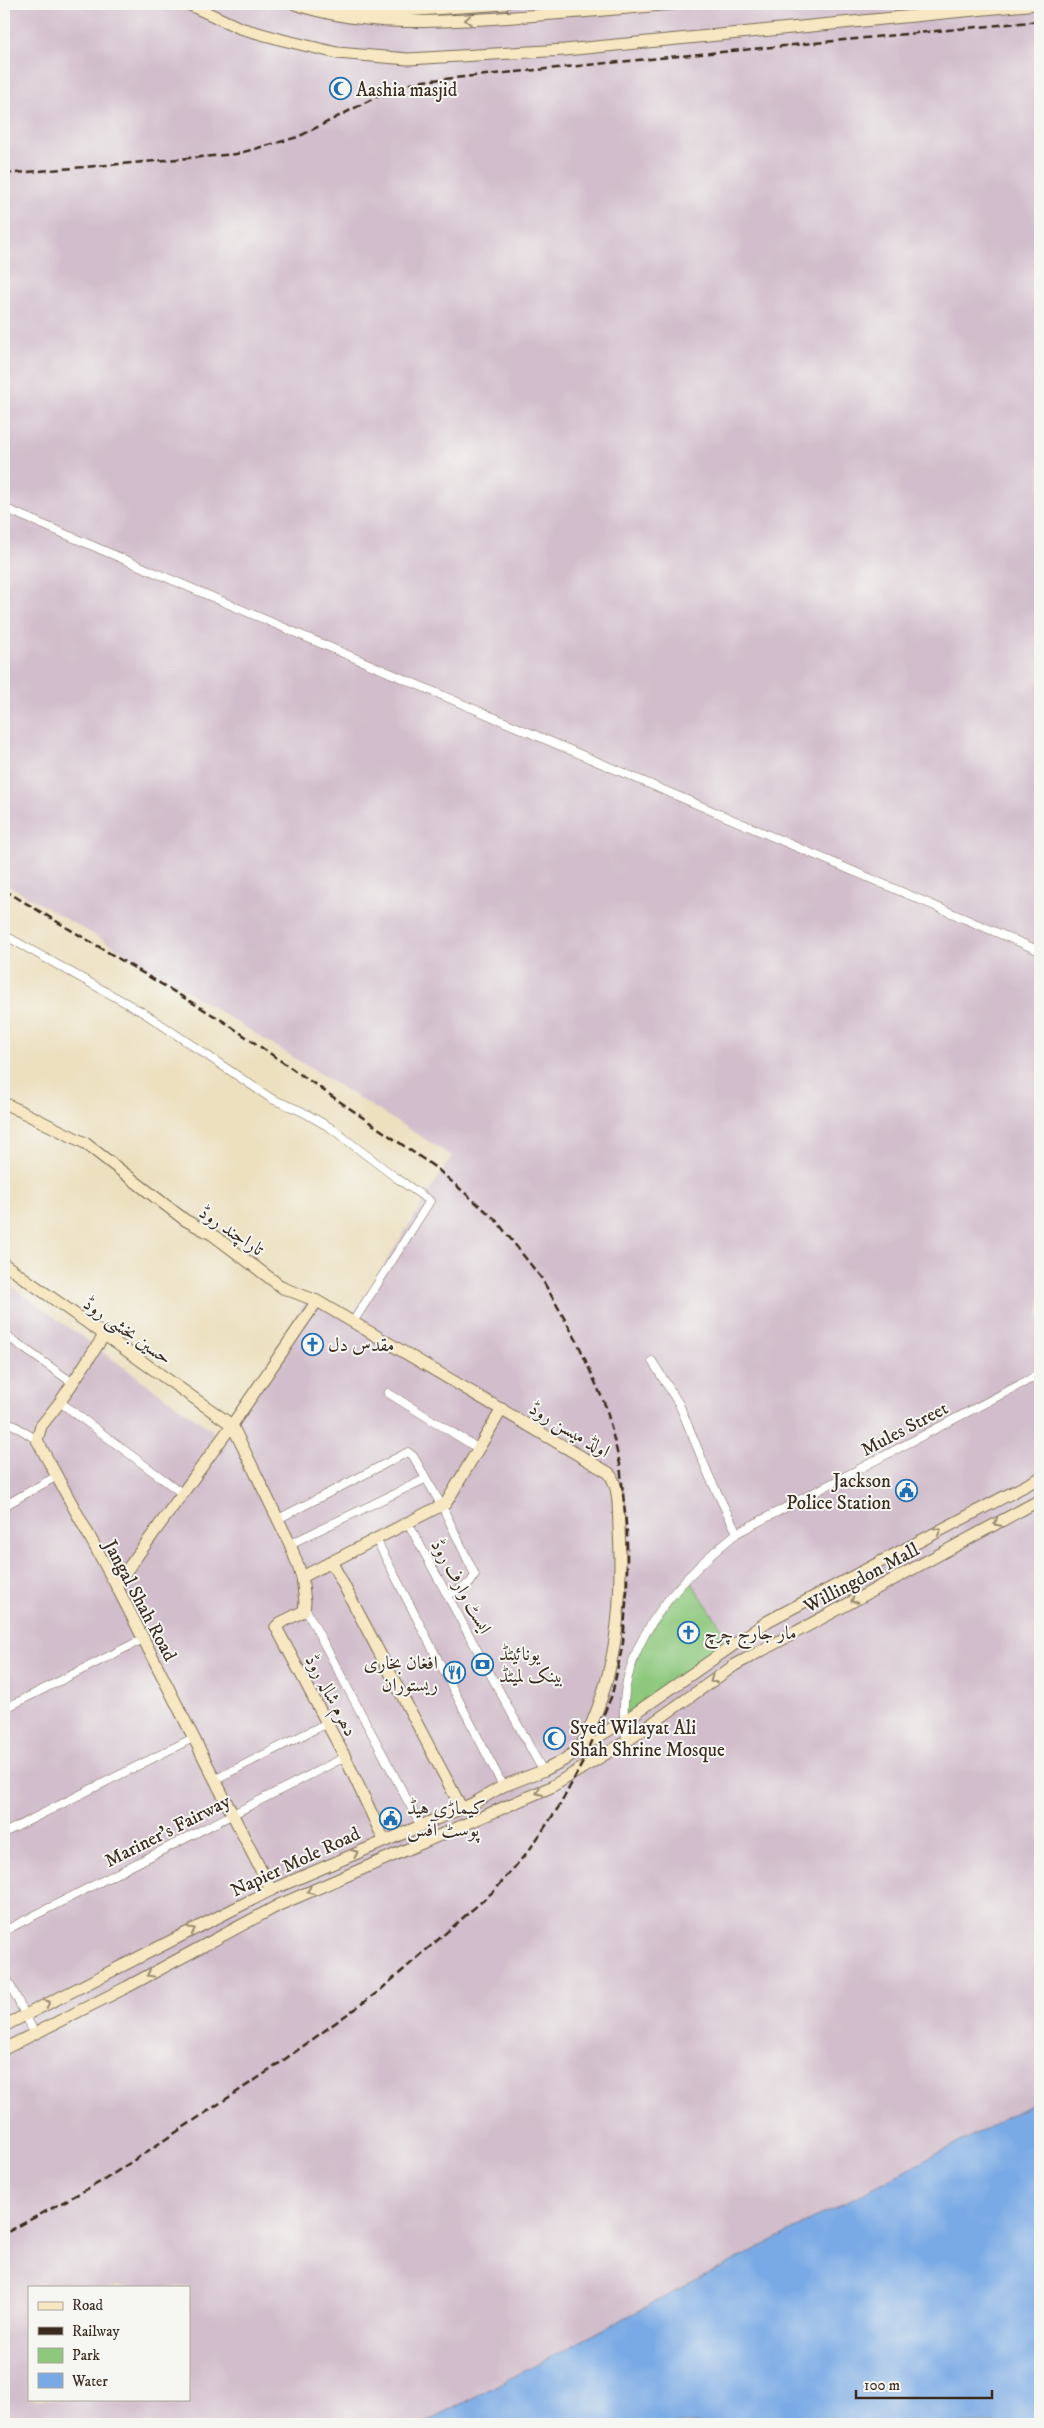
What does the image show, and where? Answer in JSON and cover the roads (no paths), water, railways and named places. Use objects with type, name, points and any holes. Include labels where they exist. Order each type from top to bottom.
[{"type":"street","points":[[188,4],[240,28],[283,40],[337,53],[408,59],[565,50],[1037,4]]},
{"type":"street","points":[[295,4],[318,12],[380,21],[438,22],[673,4]]},
{"type":"street","points":[[334,4],[389,12],[505,4]]},
{"type":"street","points":[[4,508],[1040,951]]},
{"type":"street","points":[[4,935],[144,1013],[272,1099],[301,1111],[331,1128],[430,1201],[353,1322]]},
{"type":"street","name":"تاراچند روڈ","points":[[4,1103],[85,1143],[185,1220],[213,1235],[283,1288],[317,1301]]},
{"type":"street","name":"حسین بخشی روڈ","points":[[4,1264],[232,1425]]},
{"type":"street","points":[[116,1586],[232,1425],[317,1301]]},
{"type":"street","name":"اولڈ میسن روڈ","points":[[317,1301],[603,1468],[609,1473],[616,1486],[621,1572],[616,1640],[602,1694],[567,1778]]},
{"type":"street","points":[[4,1334],[73,1382]]},
{"type":"street","points":[[4,1419],[37,1440],[41,1426],[60,1402],[105,1334]]},
{"type":"street","points":[[652,1361],[679,1404],[710,1478],[737,1533]]},
{"type":"street","name":"Mules Street","points":[[627,1742],[625,1689],[640,1644],[661,1610],[686,1578],[737,1533],[1040,1374]]},
{"type":"street","points":[[388,1393],[479,1449]]},
{"type":"street","points":[[60,1402],[183,1494]]},
{"type":"street","points":[[302,1577],[442,1506],[502,1409]]},
{"type":"street","points":[[232,1425],[290,1544],[302,1577],[305,1608],[420,1824]]},
{"type":"street","name":"Jangal Shah Road","points":[[37,1440],[55,1477],[116,1586],[271,1890]]},
{"type":"street","points":[[278,1519],[405,1452],[413,1456],[442,1506],[475,1575],[470,1583],[448,1595]]},
{"type":"street","points":[[4,1506],[55,1477]]},
{"type":"street","points":[[290,1544],[425,1478]]},
{"type":"street","name":"Willingdon Mall","points":[[625,1720],[768,1621],[1040,1478]]},
{"type":"street","name":"Willingdon Mall","points":[[627,1742],[735,1665],[1040,1500]]},
{"type":"street","name":"ایسٹ وارف روڈ","points":[[408,1523],[543,1771]]},
{"type":"street","points":[[376,1540],[503,1786]]},
{"type":"street","points":[[331,1561],[461,1807]]},
{"type":"street","name":"دھرم شالہ روڈ","points":[[305,1608],[300,1614],[280,1622],[276,1627],[345,1757],[384,1840]]},
{"type":"street","points":[[4,1709],[143,1639]]},
{"type":"street","name":"Napier Mole Road","points":[[4,2026],[271,1890],[420,1824],[474,1803],[503,1786],[543,1771],[564,1760],[625,1720]]},
{"type":"street","points":[[214,1780],[327,1723]]},
{"type":"street","points":[[4,1833],[193,1738]]},
{"type":"street","name":"Napier Mole Road","points":[[4,2049],[127,1987],[279,1904],[551,1787],[627,1742]]},
{"type":"street","name":"Mariner's Fairway","points":[[4,1932],[345,1757]]},
{"type":"street","points":[[4,1974],[35,2034]]},
{"type":"water","points":[[1040,2100],[1040,2424],[423,2424]]},
{"type":"railway","points":[[4,174],[236,154],[298,137],[384,93],[423,81],[1040,21]]},
{"type":"railway","points":[[4,890],[223,1021],[436,1168],[495,1219],[542,1279],[577,1341],[606,1407],[620,1464],[627,1533],[627,1591],[623,1643],[612,1695],[584,1760],[560,1805],[530,1849],[495,1890],[378,1992],[270,2070],[104,2180],[4,2234]]},
{"type":"place","name":"Aashia masjid","points":[[340,89]]},
{"type":"place","name":"مقدس دل","points":[[312,1344]]},
{"type":"place","name":"Jackson Police Station","points":[[907,1491]]},
{"type":"place","name":"مار جارج چرچ","points":[[688,1632]]},
{"type":"place","name":"یونائیٹڈ بینک لمیٹڈ","points":[[483,1664]]},
{"type":"place","name":"افغان بخاری ریستوران","points":[[454,1673]]},
{"type":"place","name":"Syed Wilayat Ali Shah Shrine Mosque","points":[[554,1738]]},
{"type":"place","name":"کیماڑی ہیڈ پوسٹ آفس","points":[[391,1818]]}]
